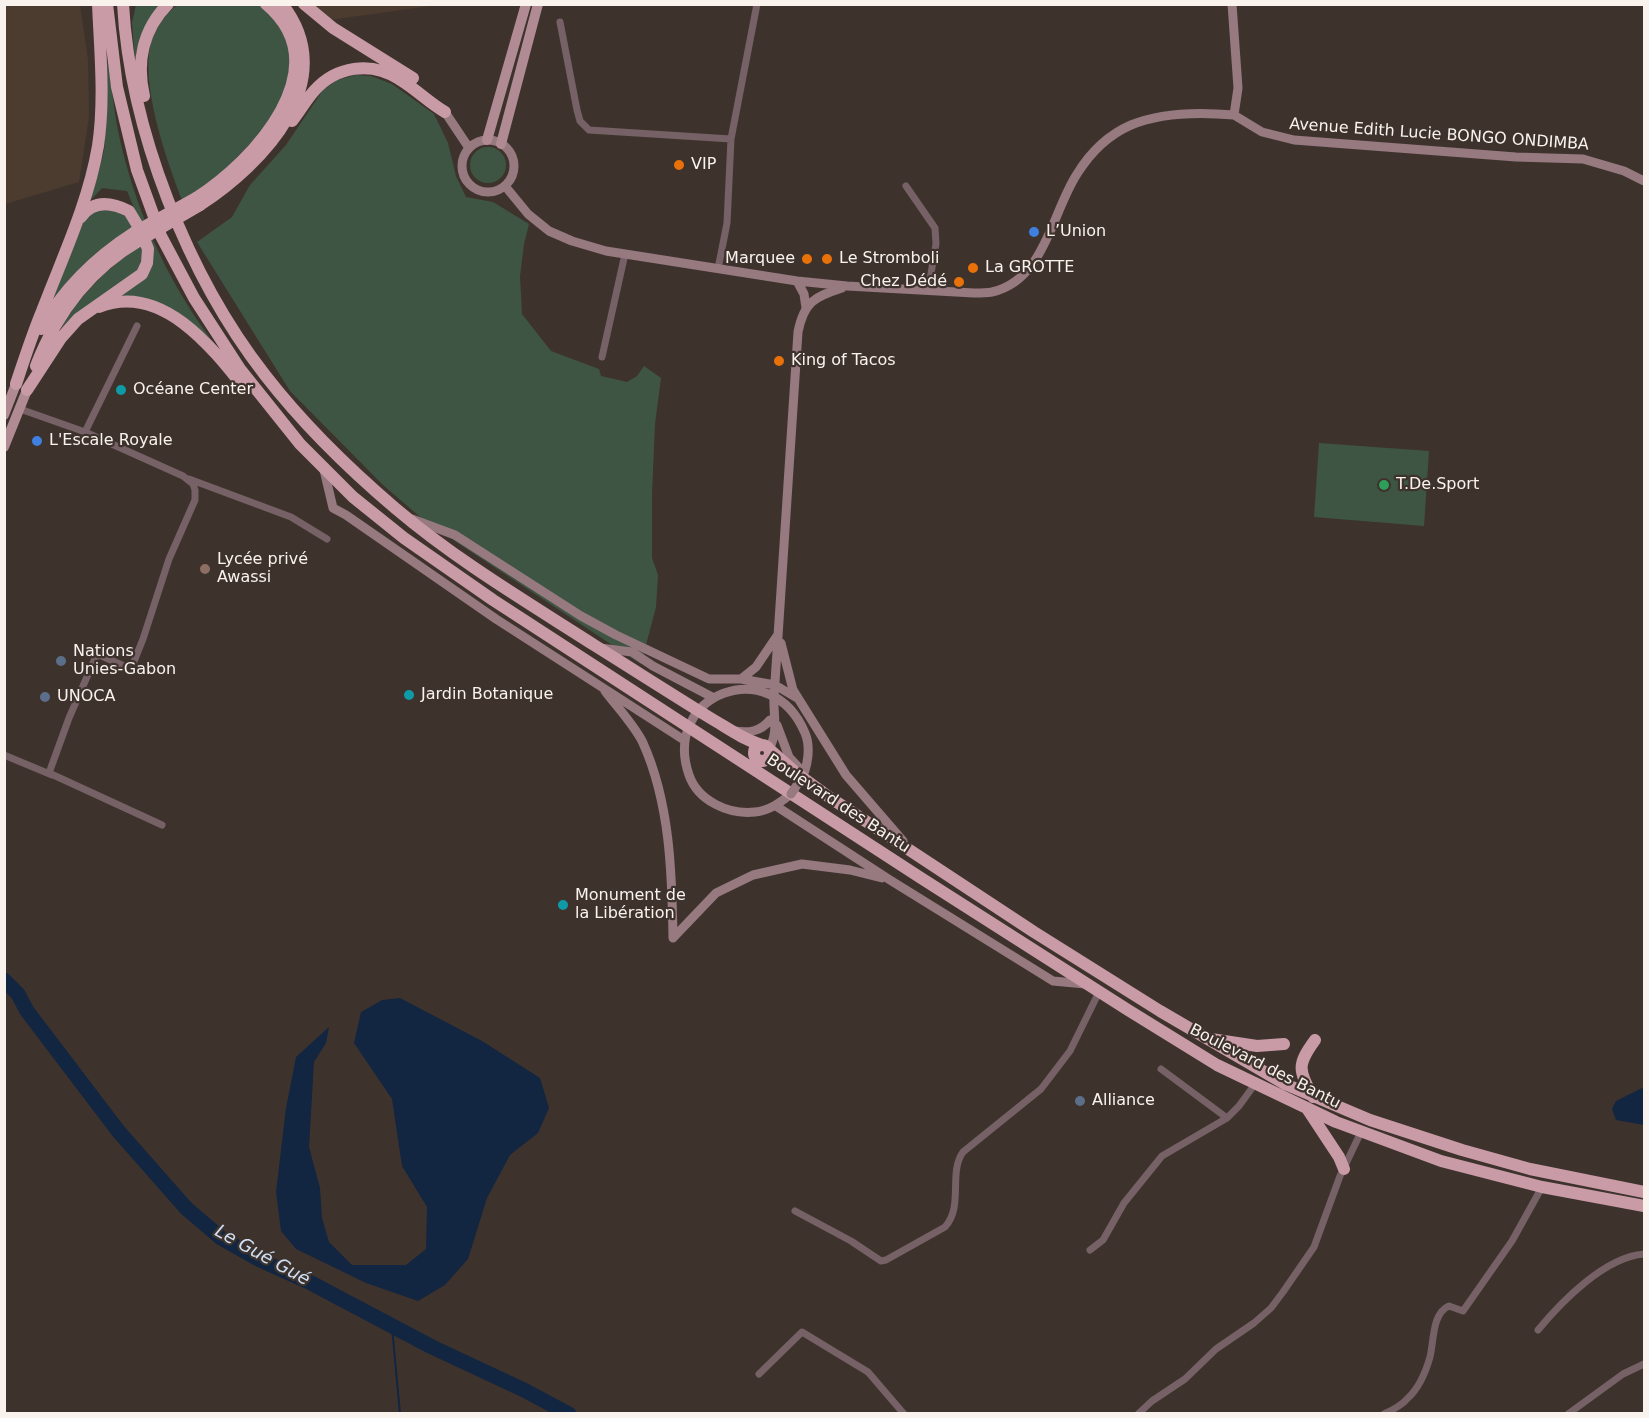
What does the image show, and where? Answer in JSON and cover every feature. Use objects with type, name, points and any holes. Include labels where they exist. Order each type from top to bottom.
[{"type":"highway","points":[[22,387],[41,312],[78,222],[94,168],[100,127],[101,44],[98,4]]},
{"type":"highway","name":"Boulevard des Bantu","points":[[107,4],[117,87],[123,116],[137,170],[156,225],[198,304],[231,357],[279,420],[313,458],[379,519],[419,549],[777,784],[797,786],[829,797],[1068,953],[1310,1103],[1361,1132],[1462,1167],[1542,1186],[1644,1206]]},
{"type":"highway","points":[[123,4],[132,82],[155,162]]},
{"type":"highway","points":[[155,162],[154,144],[142,92],[141,63],[145,40],[151,26],[168,4]]},
{"type":"highway","points":[[198,201],[259,142],[279,113],[290,90],[296,66],[292,40],[281,19],[266,4]]},
{"type":"highway","points":[[275,138],[289,117],[303,75],[303,51],[299,34],[282,4]]},
{"type":"highway","points":[[304,4],[333,28],[415,80],[438,101],[445,112]]},
{"type":"highway","points":[[22,387],[68,304],[105,265],[137,236],[241,176],[293,120],[315,90],[326,80],[339,73],[358,68],[370,68],[391,74],[445,112]]},
{"type":"highway","name":"Boulevard des Bantu","points":[[155,162],[174,214],[194,257],[220,307],[247,350],[264,374],[324,442],[365,482],[406,517],[476,568],[728,729],[747,740],[766,747],[797,786],[902,865],[1217,1065],[1255,1084],[1480,1156],[1530,1169],[1644,1192]]},
{"type":"highway","points":[[22,387],[78,320],[140,278],[147,263],[148,249],[129,211],[107,204],[95,205],[88,208],[78,222]]},
{"type":"highway","points":[[88,312],[103,305],[132,303],[152,307],[184,322],[220,359],[287,438],[297,448],[313,458]]},
{"type":"highway","points":[[689,725],[745,756],[758,760]]},
{"type":"highway","points":[[766,747],[756,748],[754,753],[758,760],[787,785],[902,865]]},
{"type":"highway","points":[[1206,1039],[1257,1046],[1284,1044]]},
{"type":"highway","points":[[1315,1040],[1304,1057],[1301,1067],[1304,1081],[1310,1103],[1340,1157],[1344,1169]]},
{"type":"main road","points":[[487,140],[526,4]]},
{"type":"main road","points":[[501,144],[538,4]]},
{"type":"main road","points":[[505,186],[528,214],[549,231],[589,246],[625,254],[797,281],[928,291],[992,292],[1016,280],[1026,271],[1042,248],[1076,174],[1095,150],[1123,130],[1149,119],[1166,116],[1234,115],[1238,88],[1233,4]]},
{"type":"main road","points":[[445,112],[470,148]]},
{"type":"main road","name":"Avenue Edith Lucie BONGO ONDIMBA","points":[[1234,115],[1262,132],[1294,140],[1505,156],[1583,159],[1624,171],[1644,181]]},
{"type":"main road","points":[[487,140],[501,144],[507,149],[514,164],[510,179],[505,186],[498,190],[483,191],[469,183],[465,177],[463,162],[470,148],[480,141],[487,140]]},
{"type":"main road","points":[[797,281],[804,294],[807,308]]},
{"type":"main road","points":[[766,747],[773,721],[796,350],[800,325],[807,308],[818,296],[847,286]]},
{"type":"main road","points":[[4,447],[20,409],[22,387]]},
{"type":"main road","points":[[4,414],[22,387]]},
{"type":"main road","points":[[324,470],[333,508],[496,619],[684,740]]},
{"type":"main road","points":[[406,517],[455,535],[581,616],[709,679],[741,679],[775,685],[800,699]]},
{"type":"main road","points":[[741,679],[756,667],[778,633]]},
{"type":"main road","points":[[778,633],[793,690],[846,775],[912,852]]},
{"type":"main road","points":[[598,647],[632,652],[714,698]]},
{"type":"main road","points":[[602,687],[642,742],[661,797],[673,880],[673,938],[716,893],[753,875],[802,864],[850,870],[890,880]]},
{"type":"main road","points":[[744,689],[766,692],[774,700],[784,702],[799,718],[807,738],[808,758],[797,786],[776,806],[757,812],[737,812],[718,807],[702,795],[690,779],[684,760],[684,740],[689,725],[705,704],[723,693],[744,689]]},
{"type":"main road","points":[[728,729],[752,732],[773,721]]},
{"type":"main road","points":[[773,721],[789,757],[829,797]]},
{"type":"main road","points":[[776,806],[1053,981],[1093,988]]},
{"type":"street","points":[[718,269],[727,223],[731,140],[757,4]]},
{"type":"street","points":[[560,22],[580,122],[590,130],[731,140]]},
{"type":"street","points":[[906,186],[935,228],[936,244],[928,291]]},
{"type":"street","points":[[602,357],[625,254]]},
{"type":"street","points":[[85,432],[137,326]]},
{"type":"street","points":[[20,409],[85,432],[189,479],[291,517],[327,539]]},
{"type":"street","points":[[51,774],[69,718],[97,654],[131,669],[165,570],[195,500],[195,490],[189,479]]},
{"type":"street","points":[[4,755],[162,825]]},
{"type":"street","points":[[795,1211],[851,1241],[881,1261],[895,1256],[945,1227],[954,1209],[958,1159],[963,1152],[1041,1089],[1070,1051],[1093,988]]},
{"type":"street","points":[[1161,1069],[1227,1118]]},
{"type":"street","points":[[1090,1250],[1103,1240],[1124,1203],[1162,1156],[1227,1118],[1255,1084]]},
{"type":"street","points":[[1138,1413],[1185,1379],[1216,1349],[1254,1323],[1271,1308],[1293,1280],[1314,1247],[1361,1132]]},
{"type":"street","points":[[1384,1413],[1401,1405],[1414,1391],[1429,1360],[1434,1329],[1440,1315],[1449,1305],[1463,1311],[1517,1233],[1542,1186]]},
{"type":"street","points":[[1538,1330],[1570,1295],[1594,1276],[1620,1261],[1644,1254]]},
{"type":"street","points":[[759,1374],[802,1332],[868,1372],[904,1413]]},
{"type":"street","points":[[1568,1413],[1623,1374],[1644,1364]]},
{"type":"shaded area","points":[[5,4],[80,5],[88,60],[89,117],[79,182],[5,204]]},
{"type":"shaded area","points":[[315,5],[437,5],[329,20]]},
{"type":"green space","points":[[136,5],[160,5],[144,30],[135,59],[132,23]]},
{"type":"green space","points":[[177,5],[261,5],[274,15],[292,49],[286,92],[266,127],[216,179],[182,200],[156,121],[149,79],[151,42],[155,31]]},
{"type":"green space","points":[[106,53],[118,131],[142,214],[179,291],[211,339],[198,328],[114,298],[137,285],[150,246],[127,191],[102,188],[91,200],[104,151],[107,114]]},
{"type":"green space","points":[[356,75],[371,76],[392,84],[434,114],[448,143],[456,176],[466,197],[493,202],[529,224],[520,276],[522,314],[551,351],[599,369],[601,376],[627,382],[637,376],[644,366],[661,378],[655,424],[652,494],[652,558],[658,575],[656,607],[641,664],[426,522],[383,485],[290,391],[197,242],[232,217],[250,185],[286,145],[323,90],[337,80]]},
{"type":"green space","points":[[488,147],[501,152],[506,165],[501,178],[488,183],[475,178],[470,165],[475,152]]},
{"type":"green space","points":[[94,208],[120,211],[136,225],[47,310],[84,218]]},
{"type":"green space","points":[[143,244],[141,268],[117,288],[77,313],[59,330],[96,282]]},
{"type":"green space","points":[[1319,443],[1429,451],[1424,526],[1314,517]]},
{"type":"water","points":[[400,998],[482,1041],[540,1078],[549,1108],[538,1133],[510,1155],[487,1198],[468,1259],[445,1285],[418,1301],[366,1283],[296,1249],[281,1231],[276,1192],[286,1108],[296,1057],[329,1027],[326,1043],[314,1062],[309,1147],[320,1188],[322,1218],[329,1242],[352,1265],[406,1265],[426,1249],[427,1207],[402,1166],[392,1099],[354,1043],[361,1012],[382,1000]]},
{"type":"water","points":[[1644,1087],[1644,1125],[1616,1120],[1612,1109],[1616,1101]]},
{"type":"waterway","name":"Le Gué Gué","points":[[4,980],[18,994],[27,1011],[119,1132],[186,1208],[221,1238],[432,1347],[569,1414]]},
{"type":"waterway","points":[[392,1327],[400,1414]]},
{"type":"place","name":"VIP","points":[[679,165]]},
{"type":"place","name":"L’Union","points":[[1034,232]]},
{"type":"place","name":"Marquee","points":[[807,259]]},
{"type":"place","name":"Le Stromboli","points":[[827,259]]},
{"type":"place","name":"La GROTTE","points":[[973,268]]},
{"type":"place","name":"Chez Dédé","points":[[959,282]]},
{"type":"place","name":"King of Tacos","points":[[779,361]]},
{"type":"place","name":"Océane Center","points":[[121,390]]},
{"type":"place","name":"L'Escale Royale","points":[[37,441]]},
{"type":"place","name":"T.De.Sport","points":[[1384,485]]},
{"type":"place","name":"Lycée privé Awassi","points":[[205,569]]},
{"type":"place","name":"Nations Unies-Gabon","points":[[61,661]]},
{"type":"place","name":"Jardin Botanique","points":[[409,695]]},
{"type":"place","name":"UNOCA","points":[[45,697]]},
{"type":"place","name":"Monument de la Libération","points":[[563,905]]},
{"type":"place","name":"Alliance","points":[[1080,1101]]}]
